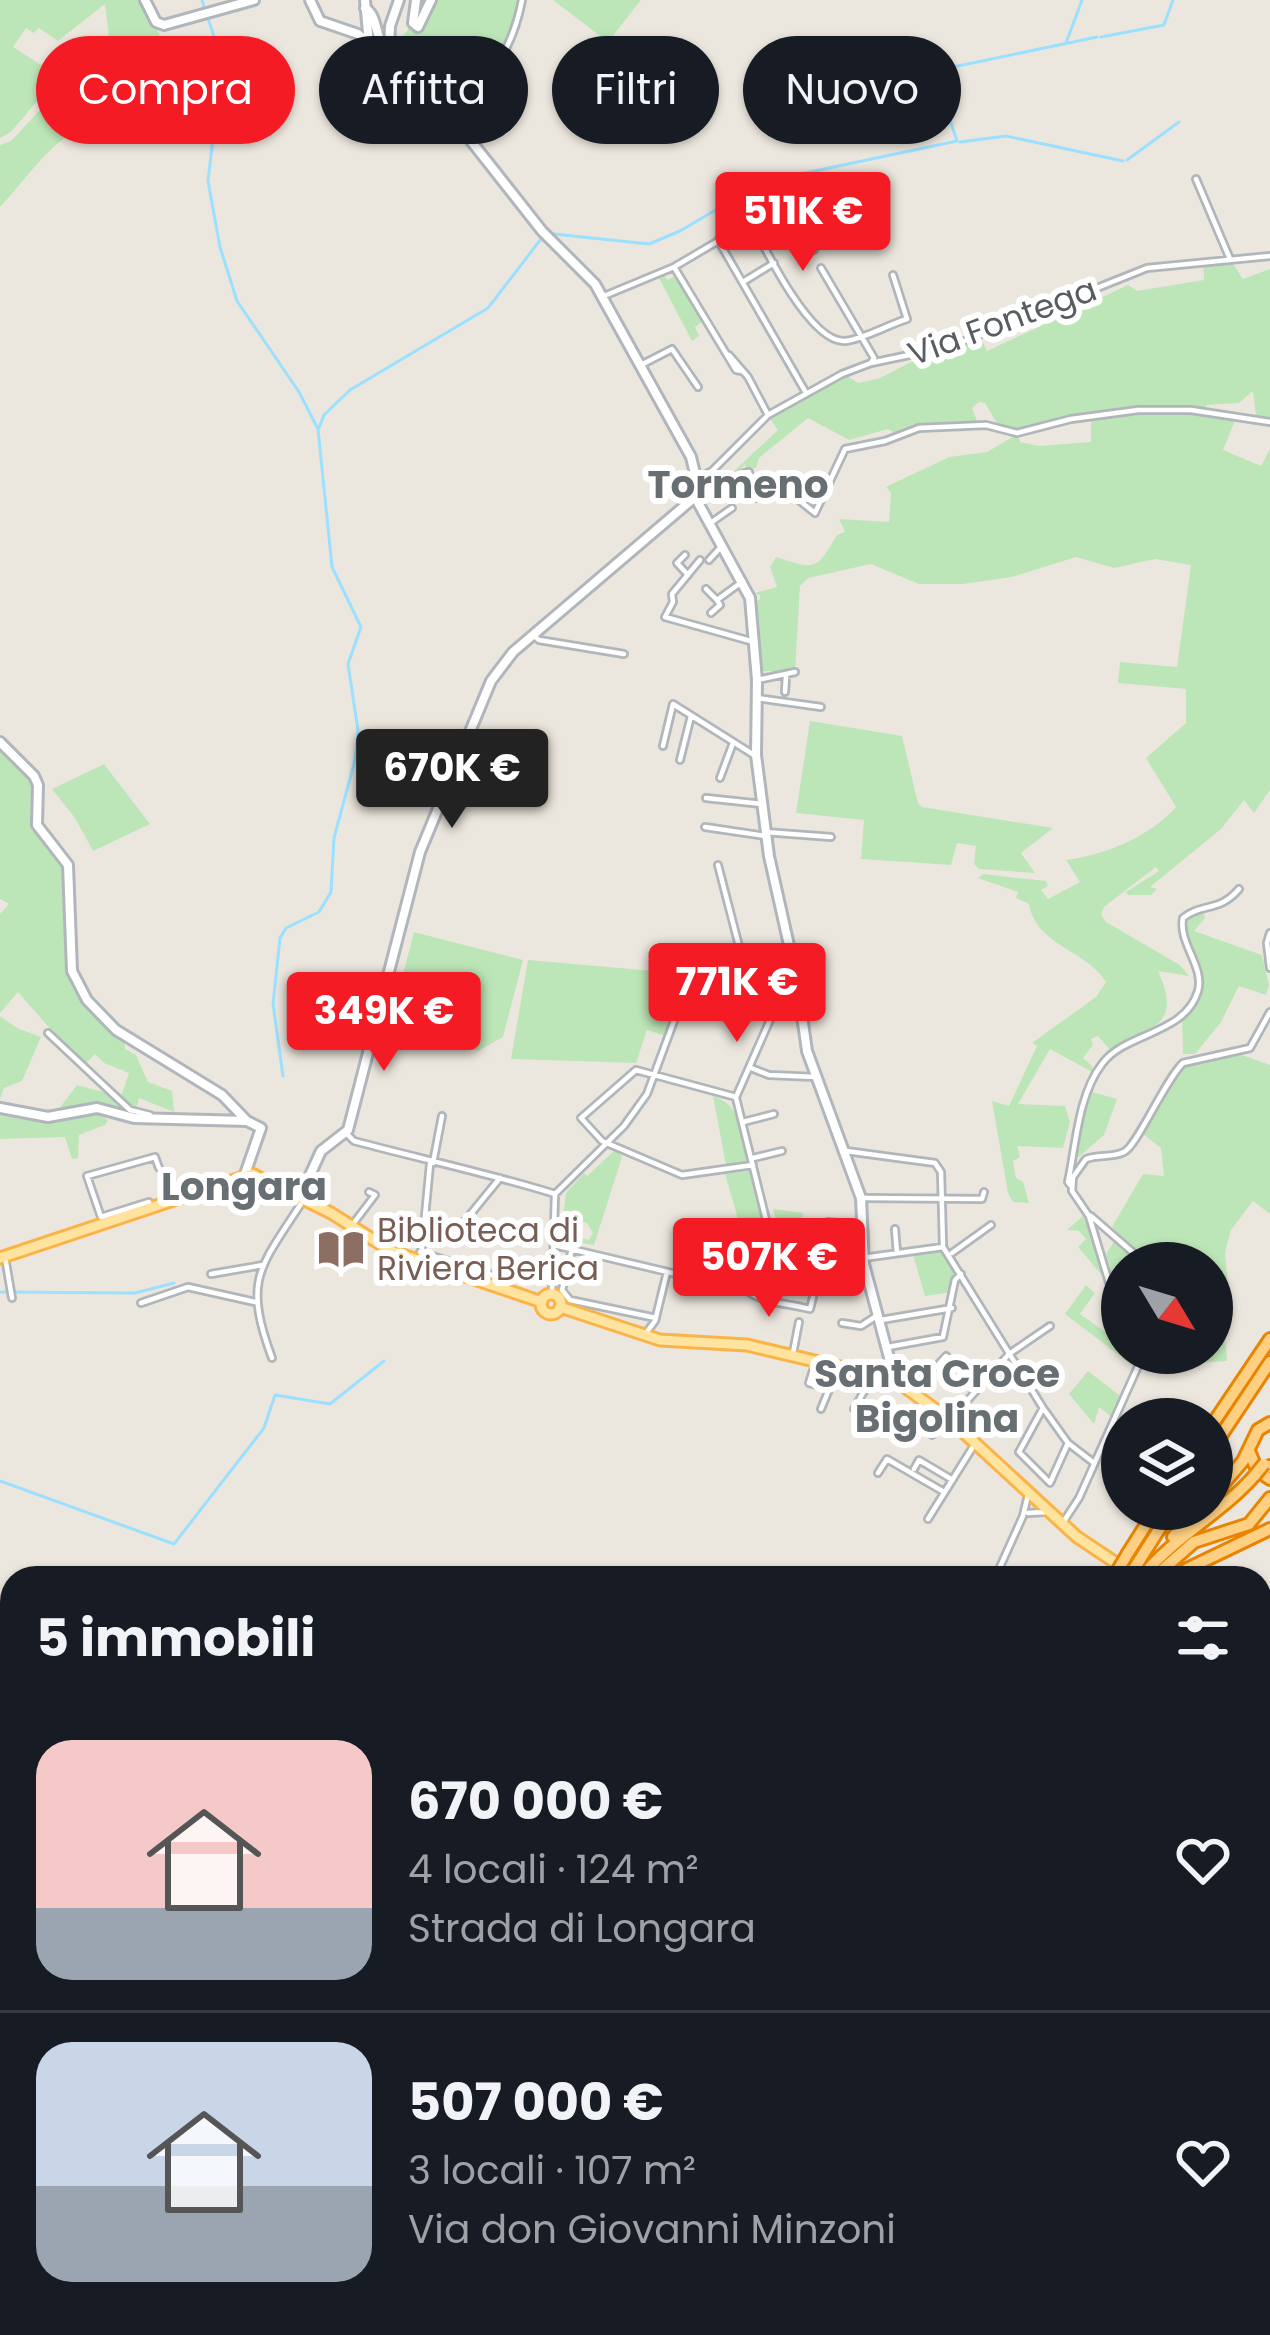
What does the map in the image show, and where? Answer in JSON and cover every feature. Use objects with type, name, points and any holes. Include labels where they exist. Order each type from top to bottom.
[{"type":"highway","points":[[1230,1398],[1270,1339]]},
{"type":"highway","points":[[1233,1418],[1270,1362]]},
{"type":"highway","points":[[1233,1470],[1253,1436],[1268,1423]]},
{"type":"highway","points":[[1249,1450],[1257,1471],[1266,1469]]},
{"type":"highway","points":[[1152,1566],[1266,1469]]},
{"type":"highway","points":[[1155,1566],[1194,1542],[1249,1524],[1270,1498]]},
{"type":"highway","points":[[1195,1566],[1270,1529]]},
{"type":"highway","points":[[1145,1566],[1152,1530]]},
{"type":"highway","points":[[1147,1566],[1163,1530]]},
{"type":"highway","points":[[1148,1566],[1179,1530]]},
{"type":"highway","points":[[1210,1566],[1217,1555]]},
{"type":"main road","points":[[2,1257],[245,1174],[272,1180],[407,1258],[421,1254],[542,1302]]},
{"type":"main road","points":[[542,1302],[552,1294],[560,1298],[560,1307]]},
{"type":"main road","points":[[542,1302],[550,1313],[560,1307],[660,1340],[793,1353],[895,1381],[948,1418],[1062,1524],[1132,1566]]},
{"type":"street","points":[[145,0],[156,22],[164,25],[254,0]]},
{"type":"street","points":[[310,0],[320,22],[362,33]]},
{"type":"street","points":[[365,4],[389,50],[390,26],[400,0]]},
{"type":"street","points":[[416,0],[413,22],[418,27],[431,0]]},
{"type":"street","points":[[510,36],[522,0]]},
{"type":"street","points":[[364,36],[365,4]]},
{"type":"street","points":[[473,144],[542,231],[604,296],[691,457],[697,479],[695,496],[750,598],[757,680],[756,755],[765,834],[800,993],[806,1051],[861,1198],[865,1270],[895,1381]]},
{"type":"street","points":[[1196,179],[1230,259]]},
{"type":"street","points":[[734,181],[797,303],[820,329],[840,341],[908,317],[893,275]]},
{"type":"street","points":[[604,296],[674,267],[788,202],[814,250]]},
{"type":"street","points":[[718,240],[805,391]]},
{"type":"street","name":"Via Fontega","points":[[697,479],[712,471],[768,415],[805,391],[871,363],[967,341],[1136,272],[1270,256]]},
{"type":"street","points":[[742,282],[774,263]]},
{"type":"street","points":[[674,267],[768,415]]},
{"type":"street","points":[[821,268],[862,334],[874,358],[871,363]]},
{"type":"street","points":[[641,365],[673,350],[698,386]]},
{"type":"street","points":[[272,1358],[255,1302],[262,1265],[302,1198],[321,1151],[346,1133],[420,852],[495,674],[533,635],[695,496],[732,476],[753,475],[751,497],[757,497],[771,479],[815,513],[845,449],[919,428],[986,425],[1017,433],[1071,419],[1177,409],[1270,422]]},
{"type":"street","points":[[693,523],[732,508]]},
{"type":"street","points":[[723,544],[672,594],[665,617],[754,642]]},
{"type":"street","points":[[685,555],[676,563],[688,575]]},
{"type":"street","points":[[717,600],[742,581]]},
{"type":"street","points":[[706,589],[720,605],[711,613]]},
{"type":"street","points":[[533,635],[539,640],[624,654]]},
{"type":"street","points":[[757,680],[795,672]]},
{"type":"street","points":[[784,692],[786,676]]},
{"type":"street","points":[[757,698],[821,707]]},
{"type":"street","points":[[663,746],[674,704],[756,755]]},
{"type":"street","points":[[680,760],[691,716]]},
{"type":"street","points":[[0,742],[25,764],[37,783],[40,831],[70,871],[70,954],[76,983],[87,1000],[126,1037],[222,1095],[247,1121]]},
{"type":"street","points":[[720,778],[733,743]]},
{"type":"street","points":[[706,798],[762,804]]},
{"type":"street","points":[[705,827],[831,837]]},
{"type":"street","points":[[718,865],[740,950]]},
{"type":"street","points":[[1101,1256],[1089,1216],[1069,1177],[1093,1078],[1105,1059],[1155,1034],[1191,1003],[1198,980],[1182,934],[1183,919],[1192,911],[1218,907],[1239,889]]},
{"type":"street","points":[[1270,933],[1270,968]]},
{"type":"street","points":[[552,1294],[555,1194],[634,1113],[655,1075],[699,951],[707,947],[791,948]]},
{"type":"street","points":[[775,1256],[736,1097],[782,995],[777,951]]},
{"type":"street","points":[[782,995],[800,993]]},
{"type":"street","points":[[1072,1187],[1086,1159],[1117,1154],[1133,1145],[1177,1068],[1188,1060],[1250,1048],[1270,1012]]},
{"type":"street","points":[[48,1033],[130,1110],[161,1118]]},
{"type":"street","points":[[750,1067],[769,1075],[816,1077]]},
{"type":"street","points":[[736,1097],[632,1071],[581,1118],[607,1143],[682,1175],[782,1151]]},
{"type":"street","points":[[0,1108],[48,1117],[97,1108],[121,1116],[247,1121],[257,1124],[261,1132],[245,1174]]},
{"type":"street","points":[[742,1122],[774,1114]]},
{"type":"street","points":[[442,1116],[431,1164],[421,1254],[501,1278]]},
{"type":"street","points":[[346,1133],[354,1142],[555,1194]]},
{"type":"street","points":[[846,1151],[932,1161],[940,1172],[943,1246],[1043,1408],[1068,1443],[1094,1463]]},
{"type":"street","points":[[149,1202],[102,1221],[87,1176],[155,1156],[159,1168]]},
{"type":"street","points":[[407,1223],[460,1227],[500,1178]]},
{"type":"street","points":[[352,1226],[375,1195],[369,1192]]},
{"type":"street","points":[[861,1198],[982,1199],[984,1192]]},
{"type":"street","points":[[355,1208],[362,1214]]},
{"type":"street","points":[[1089,1216],[1120,1242]]},
{"type":"street","points":[[828,1222],[865,1226]]},
{"type":"street","points":[[950,1254],[991,1225]]},
{"type":"street","points":[[895,1229],[898,1254]]},
{"type":"street","points":[[554,1245],[689,1277],[756,1253],[865,1270]]},
{"type":"street","points":[[863,1258],[943,1246]]},
{"type":"street","points":[[572,1249],[562,1290],[570,1300],[655,1320]]},
{"type":"street","points":[[2,1257],[11,1296]]},
{"type":"street","points":[[211,1274],[262,1265]]},
{"type":"street","points":[[724,1265],[748,1294],[810,1309],[814,1297]]},
{"type":"street","points":[[642,1335],[655,1320],[667,1272]]},
{"type":"street","points":[[888,1347],[941,1338],[952,1308],[955,1280],[961,1274]]},
{"type":"street","points":[[141,1303],[188,1287],[255,1302]]},
{"type":"street","points":[[842,1323],[861,1327],[879,1318],[952,1308]]},
{"type":"street","points":[[655,1320],[660,1340]]},
{"type":"street","points":[[793,1353],[799,1322]]},
{"type":"street","points":[[932,1435],[1010,1354],[1049,1326]]},
{"type":"street","points":[[914,1391],[936,1360],[946,1356],[951,1360]]},
{"type":"street","points":[[816,1360],[809,1382],[816,1385]]},
{"type":"street","points":[[821,1409],[838,1366]]},
{"type":"street","points":[[1062,1524],[1134,1374]]},
{"type":"street","points":[[873,1375],[855,1406],[882,1419]]},
{"type":"street","points":[[907,1427],[925,1400]]},
{"type":"street","points":[[1043,1408],[1019,1452],[1050,1483],[1068,1443]]},
{"type":"street","points":[[913,1417],[923,1424]]},
{"type":"street","points":[[928,1519],[976,1442]]},
{"type":"street","points":[[878,1473],[887,1459],[944,1492]]},
{"type":"street","points":[[914,1469],[920,1460],[951,1479]]},
{"type":"street","points":[[946,1464],[956,1470]]},
{"type":"street","points":[[1002,1566],[1032,1498]]},
{"type":"street","points":[[1026,1515],[1051,1514]]},
{"type":"green space","points":[[0,0],[143,0],[159,36],[109,36],[105,4],[64,36],[26,28],[13,47],[36,62],[36,102],[0,138]]},
{"type":"green space","points":[[416,0],[522,0],[510,36],[404,36],[414,19]]},
{"type":"green space","points":[[553,0],[641,0],[613,36],[600,36]]},
{"type":"green space","points":[[36,114],[36,144],[58,144],[0,207],[0,145],[11,141]]},
{"type":"green space","points":[[1231,261],[1243,279],[1270,269],[1270,419],[1256,417],[1253,391],[1239,403],[1203,409],[1128,409],[1016,430],[998,425],[985,403],[979,402],[972,408],[977,421],[925,424],[896,434],[888,429],[849,440],[808,418],[759,458],[756,468],[746,469],[745,464],[732,473],[778,430],[770,419],[847,376],[858,383],[880,378],[915,360],[972,341],[982,340],[987,351],[1128,285],[1137,291],[1204,280],[1203,263]]},
{"type":"green space","points":[[678,274],[705,320],[695,327],[699,336],[692,341],[659,278],[663,275],[668,280]]},
{"type":"green space","points":[[1148,411],[1236,418],[1223,450],[1261,466],[1270,449],[1270,790],[1254,813],[1244,800],[1221,829],[1150,887],[1157,889],[1151,895],[1126,892],[1159,871],[1156,867],[1104,907],[1101,914],[1106,922],[1180,965],[1189,976],[1158,971],[1167,1004],[1165,1015],[1149,1029],[1110,1050],[1098,1036],[1091,1039],[1093,1045],[1083,1058],[1094,1073],[1050,1049],[1018,1104],[1065,1106],[1070,1122],[1063,1148],[1017,1146],[1016,1178],[1023,1182],[1029,1203],[1013,1202],[992,1101],[1009,1106],[1037,1046],[1032,1043],[1096,997],[1106,982],[1041,929],[1029,904],[1016,898],[1018,892],[978,878],[983,874],[1046,881],[1048,886],[1041,890],[1048,899],[1080,882],[1066,860],[1126,843],[1176,807],[1146,758],[1186,723],[1186,689],[1118,683],[1120,662],[1177,667],[1191,565],[1155,559],[1114,568],[1076,557],[1012,577],[963,584],[919,584],[871,564],[808,578],[800,586],[795,672],[762,671],[756,601],[760,595],[754,593],[777,587],[770,567],[776,557],[807,565],[819,561],[837,535],[845,532],[839,519],[889,522],[891,493],[886,487],[949,457],[987,452],[1018,434],[1020,442],[1039,446],[1091,442],[1091,418]]},
{"type":"green space","points":[[810,721],[902,736],[922,807],[1053,828],[1021,853],[1035,873],[979,869],[974,864],[976,846],[957,843],[951,865],[861,859],[864,820],[796,813]]},
{"type":"green space","points":[[0,745],[35,777],[35,820],[65,864],[69,951],[81,992],[124,1036],[125,1049],[136,1055],[148,1082],[172,1091],[174,1112],[139,1098],[135,1115],[88,1106],[55,1114],[77,1085],[103,1092],[118,1105],[129,1073],[95,1054],[83,1066],[18,992],[0,1013],[0,914],[9,904],[0,899]]},
{"type":"green space","points":[[104,764],[150,824],[93,851],[52,789]]},
{"type":"green space","points":[[1203,910],[1205,918],[1194,931],[1262,955],[1269,985],[1266,995],[1239,986],[1221,1022],[1195,1054],[1183,1054],[1182,1014],[1198,990],[1182,934],[1183,918]]},
{"type":"green space","points":[[414,932],[523,960],[503,1037],[478,1051],[389,1029]]},
{"type":"green space","points":[[528,960],[688,974],[669,1037],[647,1030],[636,1063],[511,1059]]},
{"type":"green space","points":[[0,1016],[41,1037],[22,1081],[4,1088],[0,1099]]},
{"type":"green space","points":[[1242,1055],[1270,1065],[1270,1214],[1253,1201],[1231,1230],[1228,1242],[1127,1242],[1112,1227],[1143,1174],[1164,1176],[1161,1148],[1143,1134],[1153,1110],[1184,1065]]},
{"type":"green space","points":[[1088,1091],[1117,1099],[1104,1135],[1073,1162]]},
{"type":"green space","points":[[713,1096],[735,1113],[748,1161],[726,1165]]},
{"type":"green space","points":[[0,1112],[49,1121],[93,1112],[108,1120],[79,1135],[78,1158],[72,1159],[65,1137],[0,1139]]},
{"type":"green space","points":[[616,1149],[622,1157],[594,1245],[563,1240],[562,1227],[572,1230],[571,1236],[589,1240],[593,1233],[587,1223],[562,1224],[566,1193]]},
{"type":"green space","points":[[751,1171],[768,1235],[764,1243],[747,1250],[725,1174]]},
{"type":"green space","points":[[773,1209],[803,1213],[798,1249],[784,1247]]},
{"type":"green space","points":[[1083,1216],[1097,1244],[1101,1274],[1078,1247],[1086,1239],[1079,1231],[1067,1230]]},
{"type":"green space","points":[[940,1249],[954,1270],[952,1292],[925,1296],[913,1255]]},
{"type":"green space","points":[[1086,1285],[1095,1293],[1080,1314],[1101,1329],[1101,1342],[1065,1314]]},
{"type":"green space","points":[[1088,1371],[1123,1398],[1101,1398],[1094,1424],[1069,1394]]},
{"type":"waterway","points":[[202,0],[222,61],[208,181],[220,247],[237,301],[299,392],[318,429],[332,567],[361,627],[348,664],[358,730],[355,760],[334,838],[331,892],[319,912],[286,928],[280,938],[273,1004],[283,1076]]},
{"type":"waterway","points":[[1066,43],[1082,0]]},
{"type":"waterway","points":[[1101,37],[1164,25],[1173,0]]},
{"type":"waterway","points":[[758,183],[957,141],[934,71],[1097,37]]},
{"type":"waterway","points":[[1127,160],[1179,122]]},
{"type":"waterway","points":[[961,142],[1006,136],[1123,161]]},
{"type":"waterway","points":[[554,234],[649,244],[731,201]]},
{"type":"waterway","points":[[319,428],[324,415],[350,390],[488,308],[541,239]]},
{"type":"waterway","points":[[0,1292],[135,1293],[174,1283]]},
{"type":"waterway","points":[[0,1481],[174,1544],[264,1428],[275,1395],[330,1404],[384,1361]]},
{"type":"place","name":"Biblioteca di Riviera Berica","points":[[341,1249]]},
{"type":"district","name":"Tormeno","points":[[738,484]]},
{"type":"district","name":"Longara","points":[[244,1186]]},
{"type":"district","name":"Santa Croce Bigolina","points":[[937,1396]]}]
